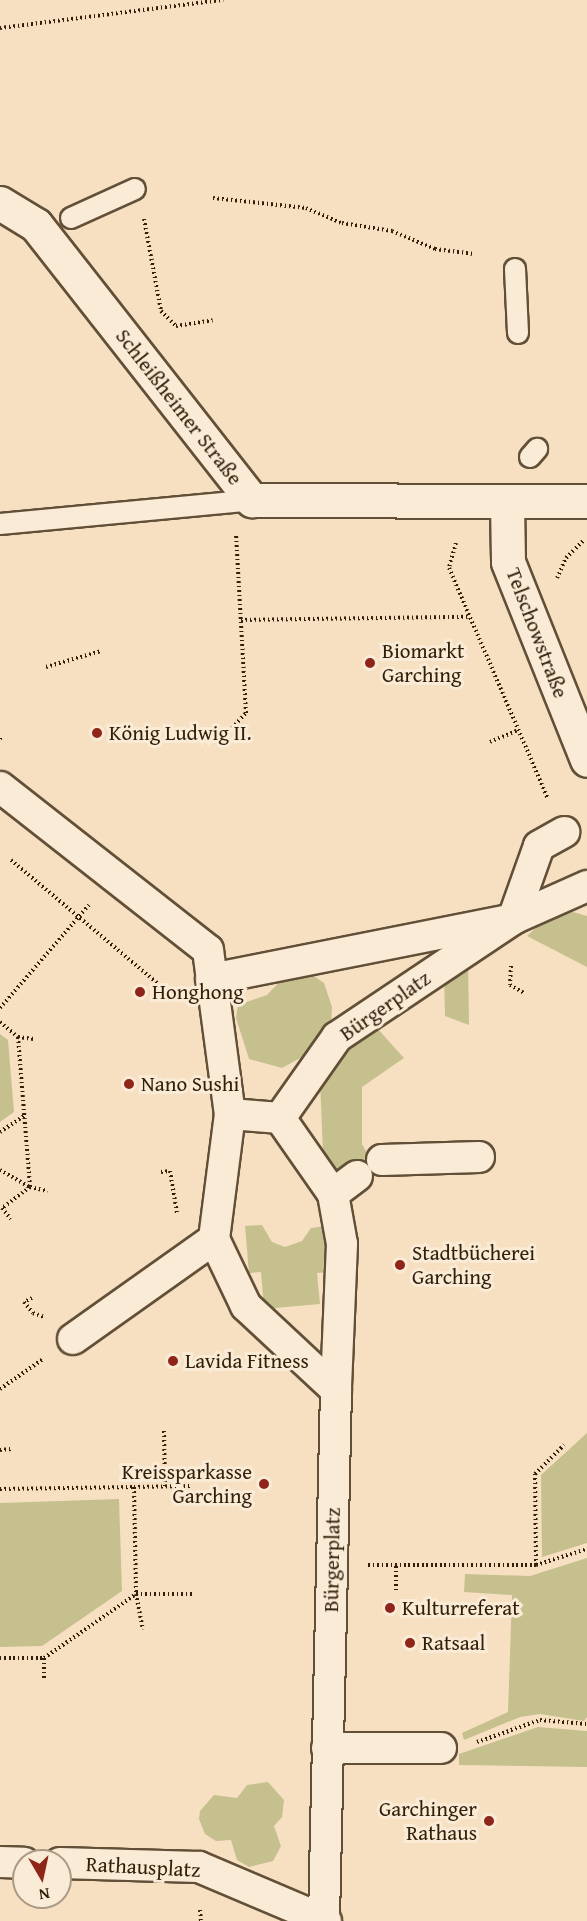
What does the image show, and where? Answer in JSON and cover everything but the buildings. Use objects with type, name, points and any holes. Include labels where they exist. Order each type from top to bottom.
[{"type":"street","name":"Schleißheimer Straße","points":[[0,203],[36,225],[252,500],[507,503],[587,501]]},
{"type":"street","name":"Telschowstraße","points":[[507,503],[508,562],[587,760]]},
{"type":"street","points":[[0,787],[208,950],[230,1114],[214,1239],[246,1306],[336,1390]]},
{"type":"street","points":[[513,919],[539,846],[564,832]]},
{"type":"street","name":"Bürgerplatz","points":[[328,1739],[336,1390],[342,1244],[333,1194],[280,1118],[337,1037],[513,919],[587,886]]},
{"type":"street","name":"Bürgerplatz","points":[[211,979],[513,919]]},
{"type":"street","points":[[230,1114],[280,1118]]},
{"type":"street","points":[[382,1160],[478,1157]]},
{"type":"street","points":[[333,1194],[357,1176]]},
{"type":"street","points":[[73,1339],[214,1239]]},
{"type":"street","points":[[328,1739],[441,1748]]},
{"type":"street","name":"Rathausplatz","points":[[72,1863],[199,1866],[325,1920],[328,1739]]},
{"type":"lane","points":[[71,218],[135,189]]},
{"type":"lane","points":[[515,269],[518,333]]},
{"type":"lane","points":[[0,524],[252,500]]},
{"type":"path","points":[[0,28],[223,0]]},
{"type":"path","points":[[213,198],[306,208],[342,223],[392,231],[435,249],[476,254]]},
{"type":"path","points":[[142,208],[161,311],[176,326],[213,320]]},
{"type":"path","points":[[232,728],[246,713],[236,530]]},
{"type":"path","points":[[456,543],[449,568],[468,617],[564,832]]},
{"type":"path","points":[[241,620],[468,617]]},
{"type":"path","points":[[45,668],[101,651]]},
{"type":"path","points":[[490,742],[518,730]]},
{"type":"path","points":[[11,861],[80,916],[178,1001]]},
{"type":"path","points":[[0,1008],[113,877]]},
{"type":"path","points":[[510,985],[524,993]]},
{"type":"path","points":[[0,1022],[18,1037],[34,1039]]},
{"type":"path","points":[[18,1037],[30,1187]]},
{"type":"path","points":[[0,1132],[24,1116]]},
{"type":"path","points":[[0,1170],[30,1187],[48,1191]]},
{"type":"path","points":[[161,1172],[170,1171],[178,1220]]},
{"type":"path","points":[[10,1219],[2,1208],[30,1187]]},
{"type":"path","points":[[32,1298],[24,1302],[33,1313],[40,1317],[54,1314]]},
{"type":"path","points":[[164,1431],[165,1486]]},
{"type":"path","points":[[536,1565],[535,1474],[564,1445]]},
{"type":"path","points":[[0,1450],[11,1449]]},
{"type":"path","points":[[0,1489],[190,1486]]},
{"type":"path","points":[[134,1487],[136,1594],[144,1629]]},
{"type":"path","points":[[332,1563],[396,1566],[536,1565],[587,1549]]},
{"type":"path","points":[[396,1566],[396,1590]]},
{"type":"path","points":[[0,1658],[44,1658],[136,1594],[194,1594]]},
{"type":"path","points":[[44,1658],[44,1678]]},
{"type":"path","points":[[441,1748],[461,1748],[540,1720],[587,1724]]},
{"type":"shaded area","points":[[573,912],[587,916],[587,967],[527,936],[540,924]]},
{"type":"shaded area","points":[[468,957],[469,1025],[445,1016],[444,975]]},
{"type":"shaded area","points":[[308,972],[324,983],[332,1007],[331,1030],[313,1051],[282,1068],[249,1059],[236,1018],[238,1005],[267,995],[287,974]]},
{"type":"shaded area","points":[[377,1028],[404,1058],[362,1087],[362,1144],[369,1157],[340,1178],[323,1153],[320,1080],[342,1052]]},
{"type":"shaded area","points":[[0,1034],[8,1040],[14,1112],[0,1122]]},
{"type":"shaded area","points":[[262,1225],[272,1242],[285,1247],[302,1241],[311,1228],[326,1226],[330,1272],[317,1273],[320,1304],[264,1309],[261,1272],[249,1273],[245,1226]]},
{"type":"shaded area","points":[[587,1433],[587,1543],[542,1557],[541,1475]]},
{"type":"shaded area","points":[[119,1499],[122,1591],[42,1646],[0,1647],[0,1503]]},
{"type":"shaded area","points":[[587,1558],[587,1717],[584,1721],[540,1714],[520,1717],[464,1740],[462,1733],[508,1712],[512,1595],[464,1592],[465,1574],[530,1576]]},
{"type":"shaded area","points":[[538,1727],[587,1731],[587,1767],[459,1765],[459,1754]]},
{"type":"shaded area","points":[[268,1782],[284,1800],[282,1817],[274,1826],[281,1846],[273,1861],[249,1867],[237,1860],[231,1840],[216,1841],[205,1834],[199,1819],[200,1811],[214,1795],[237,1798],[247,1785]]},
{"type":"place","name":"Biomarkt Garching","points":[[370,663]]},
{"type":"place","name":"König Ludwig II.","points":[[97,733]]},
{"type":"place","name":"Honghong","points":[[140,992]]},
{"type":"place","name":"Nano Sushi","points":[[129,1084]]},
{"type":"place","name":"Stadtbücherei Garching","points":[[400,1265]]},
{"type":"place","name":"Lavida Fitness","points":[[173,1361]]},
{"type":"place","name":"Kreissparkasse Garching","points":[[264,1484]]},
{"type":"place","name":"Kulturreferat","points":[[390,1608]]},
{"type":"place","name":"Ratsaal","points":[[410,1643]]},
{"type":"place","name":"Garchinger Rathaus","points":[[489,1821]]}]
